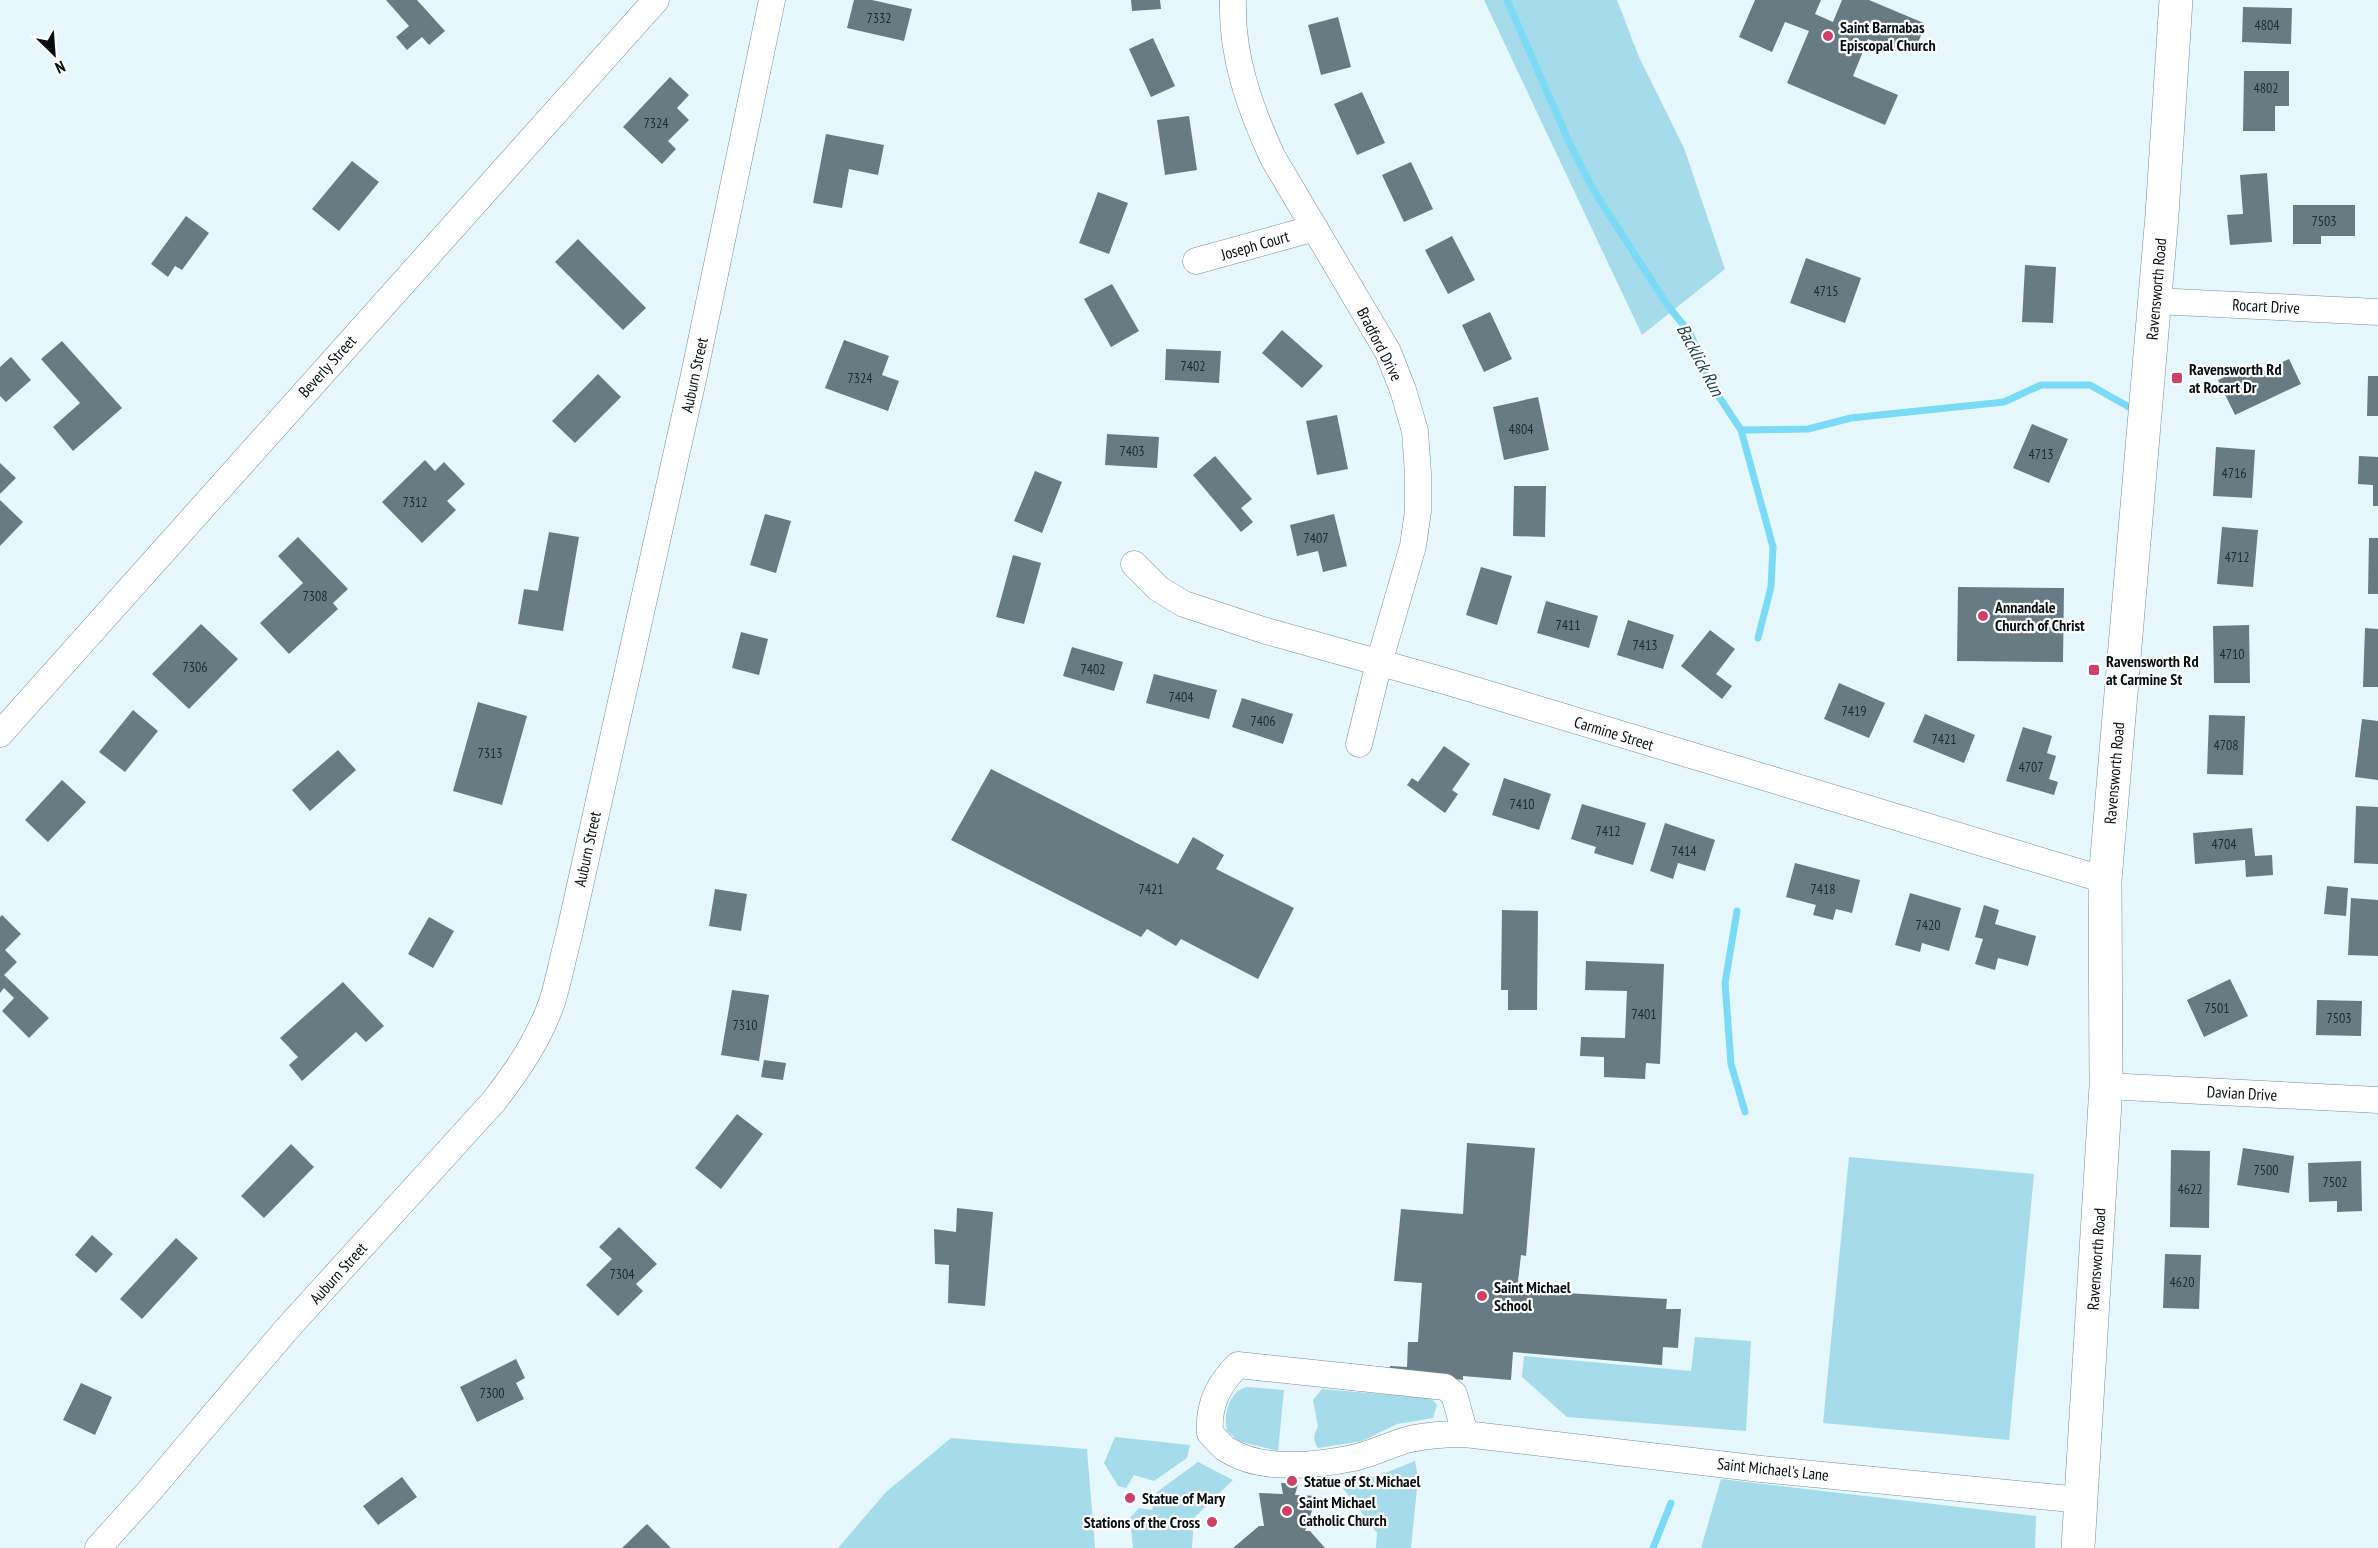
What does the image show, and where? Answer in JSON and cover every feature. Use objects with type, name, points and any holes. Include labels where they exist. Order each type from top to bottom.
[{"type":"main road","name":"Ravensworth Road","points":[[2078,1548],[2106,1086],[2105,880],[2155,301],[2176,0]]},
{"type":"street","name":"Beverly Street","points":[[0,734],[656,0]]},
{"type":"street","name":"Auburn Street","points":[[98,1548],[285,1331],[494,1101],[528,1053],[552,1002],[692,386],[772,0]]},
{"type":"street","name":"Bradford Drive","points":[[1233,0],[1236,47],[1245,90],[1260,130],[1273,158],[1388,352],[1403,390],[1415,431],[1418,511],[1413,546],[1379,663],[1359,744]]},
{"type":"street","name":"Joseph Court","points":[[1196,261],[1315,228]]},
{"type":"street","name":"Rocart Drive","points":[[2155,301],[2378,312]]},
{"type":"street","name":"Carmine Street","points":[[1134,564],[1160,589],[1184,604],[1263,630],[1445,681],[2105,880]]},
{"type":"street","name":"Davian Drive","points":[[2106,1086],[2378,1100]]},
{"type":"street","name":"Saint Michael's Lane","points":[[1466,1434],[1454,1394],[1445,1387],[1238,1365],[1220,1385],[1211,1407],[1209,1421],[1210,1433],[1226,1449],[1250,1459],[1290,1465],[1317,1464],[1354,1458],[1420,1437],[1466,1434],[1761,1469],[2081,1500]]},
{"type":"shaded area","points":[[1484,0],[1617,0],[1639,57],[1684,148],[1725,269],[1642,335]]},
{"type":"shaded area","points":[[1849,1157],[2034,1174],[2009,1440],[1823,1423]]},
{"type":"shaded area","points":[[1695,1337],[1751,1341],[1746,1431],[1567,1417],[1522,1377],[1524,1356],[1691,1371]]},
{"type":"shaded area","points":[[1247,1387],[1284,1390],[1278,1451],[1238,1441],[1227,1431],[1226,1418],[1229,1404],[1236,1393]]},
{"type":"shaded area","points":[[1322,1389],[1427,1398],[1433,1400],[1437,1405],[1433,1418],[1397,1424],[1362,1441],[1318,1448],[1314,1440],[1318,1427],[1313,1400]]},
{"type":"shaded area","points":[[1115,1437],[1190,1445],[1187,1458],[1154,1481],[1134,1475],[1126,1488],[1118,1486],[1104,1463]]},
{"type":"shaded area","points":[[951,1438],[1087,1449],[1095,1548],[838,1548],[886,1492]]},
{"type":"shaded area","points":[[1415,1461],[1418,1478],[1411,1548],[1376,1548],[1377,1533],[1342,1487]]},
{"type":"shaded area","points":[[1198,1462],[1233,1480],[1194,1518],[1192,1548],[1133,1548],[1130,1518],[1139,1508],[1152,1510],[1157,1492]]},
{"type":"shaded area","points":[[1721,1479],[2036,1516],[2035,1548],[1701,1548]]},
{"type":"building","points":[[386,0],[417,0],[445,31],[429,45],[422,37],[407,50],[396,37],[409,26]]},
{"type":"building","points":[[854,0],[872,0],[912,9],[904,41],[847,28]]},
{"type":"building","points":[[1131,0],[1160,0],[1161,9],[1132,11]]},
{"type":"building","points":[[1755,0],[1821,0],[1815,14],[1833,22],[1842,0],[1869,0],[1926,24],[1916,47],[1903,41],[1898,52],[1868,39],[1853,76],[1898,95],[1885,125],[1787,83],[1809,31],[1785,22],[1772,52],[1739,37]]},
{"type":"building","points":[[2243,7],[2292,8],[2291,44],[2242,42]]},
{"type":"building","points":[[1338,17],[1351,67],[1321,75],[1308,25]]},
{"type":"building","points":[[1153,38],[1175,86],[1151,97],[1129,49]]},
{"type":"building","points":[[2244,71],[2289,71],[2289,106],[2275,106],[2275,131],[2243,131]]},
{"type":"building","points":[[670,77],[689,95],[677,108],[689,120],[668,141],[676,149],[662,164],[623,127]]},
{"type":"building","points":[[1362,92],[1385,143],[1357,155],[1334,104]]},
{"type":"building","points":[[1189,116],[1197,170],[1165,175],[1157,120]]},
{"type":"building","points":[[826,134],[884,145],[878,175],[849,169],[842,208],[813,203]]},
{"type":"building","points":[[352,161],[379,182],[339,231],[312,209]]},
{"type":"building","points":[[1411,162],[1433,209],[1404,222],[1382,175]]},
{"type":"building","points":[[2267,173],[2272,242],[2230,245],[2227,215],[2243,214],[2240,175]]},
{"type":"building","points":[[1098,192],[1128,203],[1109,254],[1079,243]]},
{"type":"building","points":[[2293,205],[2355,205],[2355,236],[2321,236],[2321,244],[2293,244]]},
{"type":"building","points":[[186,216],[209,233],[182,270],[175,266],[168,277],[151,264]]},
{"type":"building","points":[[1452,236],[1475,280],[1448,294],[1425,250]]},
{"type":"building","points":[[578,239],[646,308],[623,330],[555,262]]},
{"type":"building","points":[[1806,258],[1861,278],[1845,323],[1790,303]]},
{"type":"building","points":[[2025,265],[2056,267],[2053,323],[2022,322]]},
{"type":"building","points":[[1112,284],[1139,331],[1111,347],[1084,299]]},
{"type":"building","points":[[1490,312],[1512,359],[1484,372],[1462,325]]},
{"type":"building","points":[[1282,330],[1323,366],[1302,388],[1262,353]]},
{"type":"building","points":[[844,340],[889,356],[882,375],[899,381],[888,411],[825,388]]},
{"type":"building","points":[[62,341],[122,408],[73,451],[53,427],[80,403],[41,359]]},
{"type":"building","points":[[1166,349],[1221,351],[1219,383],[1165,380]]},
{"type":"building","points":[[11,357],[31,380],[6,402],[0,396],[0,367]]},
{"type":"building","points":[[2289,359],[2301,384],[2235,415],[2218,380],[2243,368],[2247,378]]},
{"type":"building","points":[[598,374],[621,397],[575,443],[552,421]]},
{"type":"building","points":[[2368,376],[2378,376],[2378,416],[2367,416]]},
{"type":"building","points":[[1538,397],[1549,450],[1504,460],[1493,407]]},
{"type":"building","points":[[1337,415],[1348,469],[1317,475],[1306,421]]},
{"type":"building","points":[[2032,424],[2068,439],[2049,483],[2013,468]]},
{"type":"building","points":[[1107,434],[1159,437],[1157,468],[1105,465]]},
{"type":"building","points":[[2216,447],[2255,450],[2252,498],[2213,496]]},
{"type":"building","points":[[1215,456],[1252,499],[1241,508],[1253,522],[1241,532],[1193,475]]},
{"type":"building","points":[[2359,456],[2378,457],[2378,506],[2373,506],[2373,485],[2358,484]]},
{"type":"building","points":[[425,460],[435,471],[444,462],[465,484],[447,501],[456,510],[422,543],[382,502]]},
{"type":"building","points":[[0,463],[16,478],[0,494]]},
{"type":"building","points":[[1035,471],[1062,482],[1042,533],[1014,521]]},
{"type":"building","points":[[1514,486],[1546,486],[1545,537],[1513,536]]},
{"type":"building","points":[[0,500],[23,522],[0,546]]},
{"type":"building","points":[[765,514],[791,521],[776,573],[750,565]]},
{"type":"building","points":[[1334,514],[1347,566],[1323,572],[1318,551],[1297,556],[1290,525]]},
{"type":"building","points":[[2222,527],[2258,530],[2253,587],[2217,584]]},
{"type":"building","points":[[549,532],[579,537],[563,631],[518,624],[524,589],[538,591]]},
{"type":"building","points":[[298,537],[348,589],[333,603],[338,609],[289,654],[260,623],[303,583],[278,556]]},
{"type":"building","points":[[2369,538],[2378,538],[2378,594],[2368,594]]},
{"type":"building","points":[[1013,555],[1041,563],[1024,624],[996,617]]},
{"type":"building","points":[[1481,567],[1512,576],[1497,625],[1466,615]]},
{"type":"building","points":[[1958,587],[2064,588],[2063,662],[1957,661]]},
{"type":"building","points":[[1546,601],[1598,616],[1589,648],[1537,633]]},
{"type":"building","points":[[1628,620],[1674,635],[1663,669],[1617,655]]},
{"type":"building","points":[[201,624],[238,659],[189,709],[152,674]]},
{"type":"building","points":[[2249,625],[2250,683],[2214,683],[2213,626]]},
{"type":"building","points":[[2365,628],[2378,629],[2378,687],[2363,687]]},
{"type":"building","points":[[1710,630],[1735,649],[1716,674],[1732,686],[1722,699],[1681,666]]},
{"type":"building","points":[[741,632],[768,639],[759,675],[732,668]]},
{"type":"building","points":[[1072,647],[1123,662],[1114,691],[1063,676]]},
{"type":"building","points":[[1154,674],[1217,690],[1209,719],[1146,703]]},
{"type":"building","points":[[1839,683],[1885,703],[1869,738],[1824,719]]},
{"type":"building","points":[[1242,698],[1293,714],[1283,744],[1232,727]]},
{"type":"building","points":[[478,702],[527,716],[502,805],[453,791]]},
{"type":"building","points":[[133,710],[158,731],[125,772],[99,752]]},
{"type":"building","points":[[1925,714],[1975,735],[1964,763],[1913,742]]},
{"type":"building","points":[[2209,715],[2245,716],[2243,775],[2207,774]]},
{"type":"building","points":[[2362,719],[2378,721],[2378,780],[2355,777]]},
{"type":"building","points":[[2023,727],[2052,736],[2047,753],[2056,756],[2049,779],[2058,782],[2054,795],[2006,781]]},
{"type":"building","points":[[1444,746],[1470,764],[1452,790],[1458,794],[1445,813],[1407,785],[1412,778],[1418,782]]},
{"type":"building","points":[[338,750],[356,770],[310,811],[292,790]]},
{"type":"building","points":[[991,769],[1178,864],[1193,837],[1224,855],[1216,869],[1294,908],[1258,979],[1181,939],[1176,946],[1147,929],[1141,937],[951,840]]},
{"type":"building","points":[[1504,778],[1551,794],[1539,830],[1492,815]]},
{"type":"building","points":[[62,780],[86,802],[48,842],[25,820]]},
{"type":"building","points":[[1582,804],[1646,823],[1633,865],[1594,853],[1596,847],[1571,839]]},
{"type":"building","points":[[2356,806],[2378,807],[2378,864],[2354,863]]},
{"type":"building","points":[[1665,823],[1715,840],[1705,871],[1678,863],[1673,879],[1650,871]]},
{"type":"building","points":[[2252,828],[2255,856],[2272,855],[2273,875],[2246,877],[2245,860],[2195,864],[2193,833]]},
{"type":"building","points":[[1795,863],[1860,880],[1852,913],[1836,909],[1833,920],[1813,915],[1816,905],[1786,897]]},
{"type":"building","points":[[2327,886],[2348,888],[2346,916],[2324,914]]},
{"type":"building","points":[[715,889],[747,894],[741,931],[709,926]]},
{"type":"building","points":[[1910,893],[1961,908],[1949,951],[1922,943],[1920,952],[1895,945]]},
{"type":"building","points":[[2351,898],[2378,900],[2378,956],[2348,955]]},
{"type":"building","points":[[1984,905],[1999,910],[1995,924],[2036,936],[2028,966],[1998,958],[1995,970],[1975,964],[1983,939],[1975,937]]},
{"type":"building","points":[[1502,910],[1538,911],[1537,1010],[1508,1010],[1508,990],[1501,990]]},
{"type":"building","points":[[2,915],[21,934],[5,950],[17,962],[4,975],[49,1018],[29,1038],[2,1011],[14,998],[4,988],[0,993],[0,917]]},
{"type":"building","points":[[429,917],[454,931],[433,968],[408,954]]},
{"type":"building","points":[[1586,961],[1664,964],[1660,1064],[1646,1063],[1645,1079],[1604,1077],[1604,1057],[1580,1056],[1581,1037],[1625,1038],[1627,991],[1585,990]]},
{"type":"building","points":[[2230,979],[2248,1016],[2204,1037],[2187,1000]]},
{"type":"building","points":[[343,982],[384,1026],[366,1042],[356,1032],[302,1081],[289,1065],[298,1057],[280,1038]]},
{"type":"building","points":[[732,990],[769,995],[759,1061],[721,1055]]},
{"type":"building","points":[[2317,1000],[2362,1001],[2361,1036],[2316,1035]]},
{"type":"building","points":[[764,1060],[786,1063],[783,1080],[761,1077]]},
{"type":"building","points":[[737,1114],[763,1134],[721,1189],[695,1168]]},
{"type":"building","points":[[1467,1143],[1535,1148],[1526,1256],[1521,1255],[1517,1290],[1667,1299],[1666,1309],[1681,1309],[1678,1348],[1663,1347],[1662,1365],[1513,1352],[1511,1380],[1463,1376],[1463,1380],[1416,1374],[1390,1374],[1390,1366],[1407,1367],[1408,1342],[1418,1342],[1422,1283],[1394,1281],[1401,1209],[1463,1214]]},
{"type":"building","points":[[291,1144],[314,1167],[264,1218],[241,1196]]},
{"type":"building","points":[[2243,1148],[2294,1156],[2289,1193],[2237,1185]]},
{"type":"building","points":[[2171,1150],[2210,1151],[2209,1228],[2170,1227]]},
{"type":"building","points":[[2361,1161],[2362,1211],[2337,1212],[2337,1201],[2309,1202],[2308,1163]]},
{"type":"building","points":[[957,1208],[993,1212],[985,1306],[948,1303],[949,1265],[935,1264],[934,1229],[956,1232]]},
{"type":"building","points":[[619,1227],[657,1264],[636,1284],[643,1291],[618,1316],[586,1285],[612,1259],[599,1247]]},
{"type":"building","points":[[92,1235],[113,1254],[96,1273],[75,1255]]},
{"type":"building","points":[[176,1238],[198,1258],[142,1319],[120,1299]]},
{"type":"building","points":[[2165,1254],[2201,1255],[2199,1309],[2163,1308]]},
{"type":"building","points":[[516,1359],[525,1378],[516,1383],[524,1399],[477,1422],[460,1387]]},
{"type":"building","points":[[81,1383],[112,1397],[95,1435],[63,1420]]},
{"type":"building","points":[[402,1477],[417,1497],[378,1525],[363,1506]]},
{"type":"building","name":"Saint Michael Catholic Church","points":[[1281,1483],[1298,1484],[1295,1495],[1317,1496],[1305,1531],[1310,1531],[1325,1548],[1233,1548],[1259,1526],[1264,1526],[1259,1493],[1283,1494]]},
{"type":"building","points":[[647,1524],[671,1548],[622,1548]]},
{"type":"waterway","name":"Backlick Run","points":[[1507,0],[1569,142],[1594,191],[1668,306],[1690,333],[1712,386],[1741,430],[1808,429],[1851,418],[2004,402],[2041,385],[2090,385],[2129,407]]},
{"type":"waterway","points":[[1741,430],[1773,547],[1771,587],[1758,638]]},
{"type":"waterway","points":[[1737,911],[1725,983],[1731,1064],[1745,1112]]},
{"type":"waterway","points":[[1653,1548],[1671,1503]]},
{"type":"place","name":"Saint Barnabas Episcopal Church","points":[[1828,36]]},
{"type":"place","name":"Ravensworth Rd at Rocart Dr","points":[[2177,378]]},
{"type":"place","name":"Annandale Church of Christ","points":[[1983,616]]},
{"type":"place","name":"Ravensworth Rd at Carmine St","points":[[2094,670]]},
{"type":"place","name":"Saint Michael School","points":[[1482,1296]]},
{"type":"place","name":"Statue of St. Michael","points":[[1292,1481]]},
{"type":"place","name":"Statue of Mary","points":[[1130,1498]]},
{"type":"place","name":"Saint Michael Catholic Church","points":[[1287,1511]]},
{"type":"place","name":"Stations of the Cross","points":[[1212,1522]]}]
